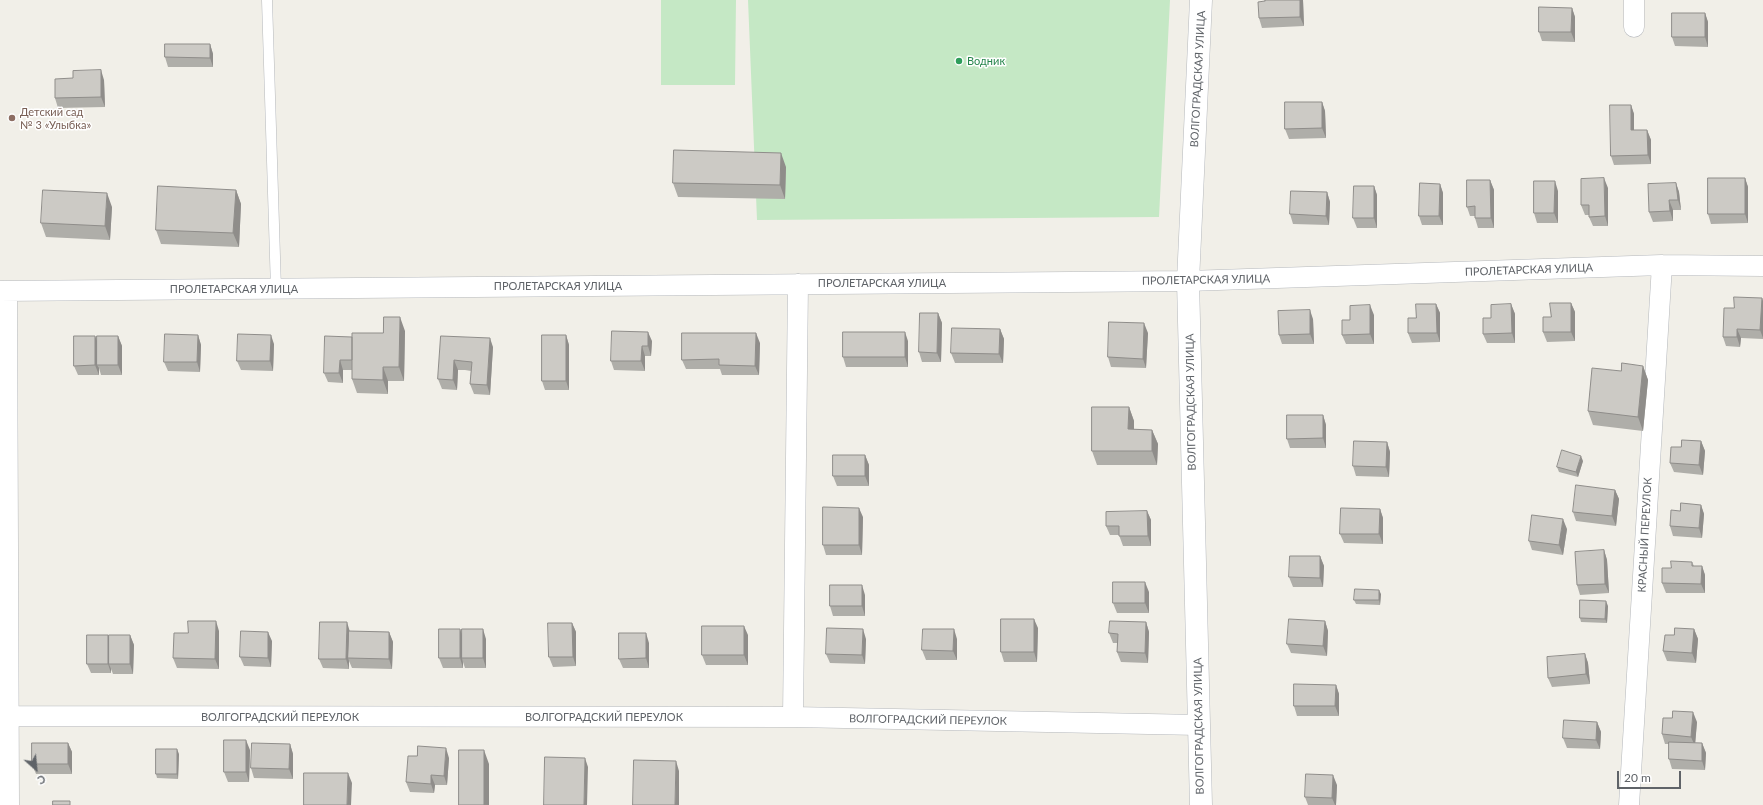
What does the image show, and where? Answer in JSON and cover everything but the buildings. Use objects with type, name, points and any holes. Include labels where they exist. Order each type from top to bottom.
[{"type":"street","name":"ВОЛГОГРАДСКАЯ УЛИЦА","points":[[1201,805],[1188,281],[1202,0]]},
{"type":"street","points":[[1634,0],[1634,27]]},
{"type":"street","name":"ПРОЛЕТАРСКАЯ УЛИЦА","points":[[4,291],[1188,281],[1662,265],[1763,266]]},
{"type":"street","name":"КРАСНЫЙ ПЕРЕУЛОК","points":[[1629,805],[1662,265]]},
{"type":"street","points":[[793,718],[798,284]]},
{"type":"street","points":[[4,291],[9,805]]},
{"type":"street","name":"ВОЛГОГРАДСКИЙ ПЕРЕУЛОК","points":[[8,716],[793,718],[1199,725]]},
{"type":"lane","points":[[267,0],[276,289]]},
{"type":"green space","points":[[661,0],[736,0],[735,85],[661,85]]},
{"type":"green space","name":"Водник","points":[[748,0],[1170,0],[1159,217],[757,220]]},
{"type":"place","name":"Водник","points":[[959,61]]},
{"type":"place","name":"Детский сад № 3 «Улыбка»","points":[[12,118]]}]
